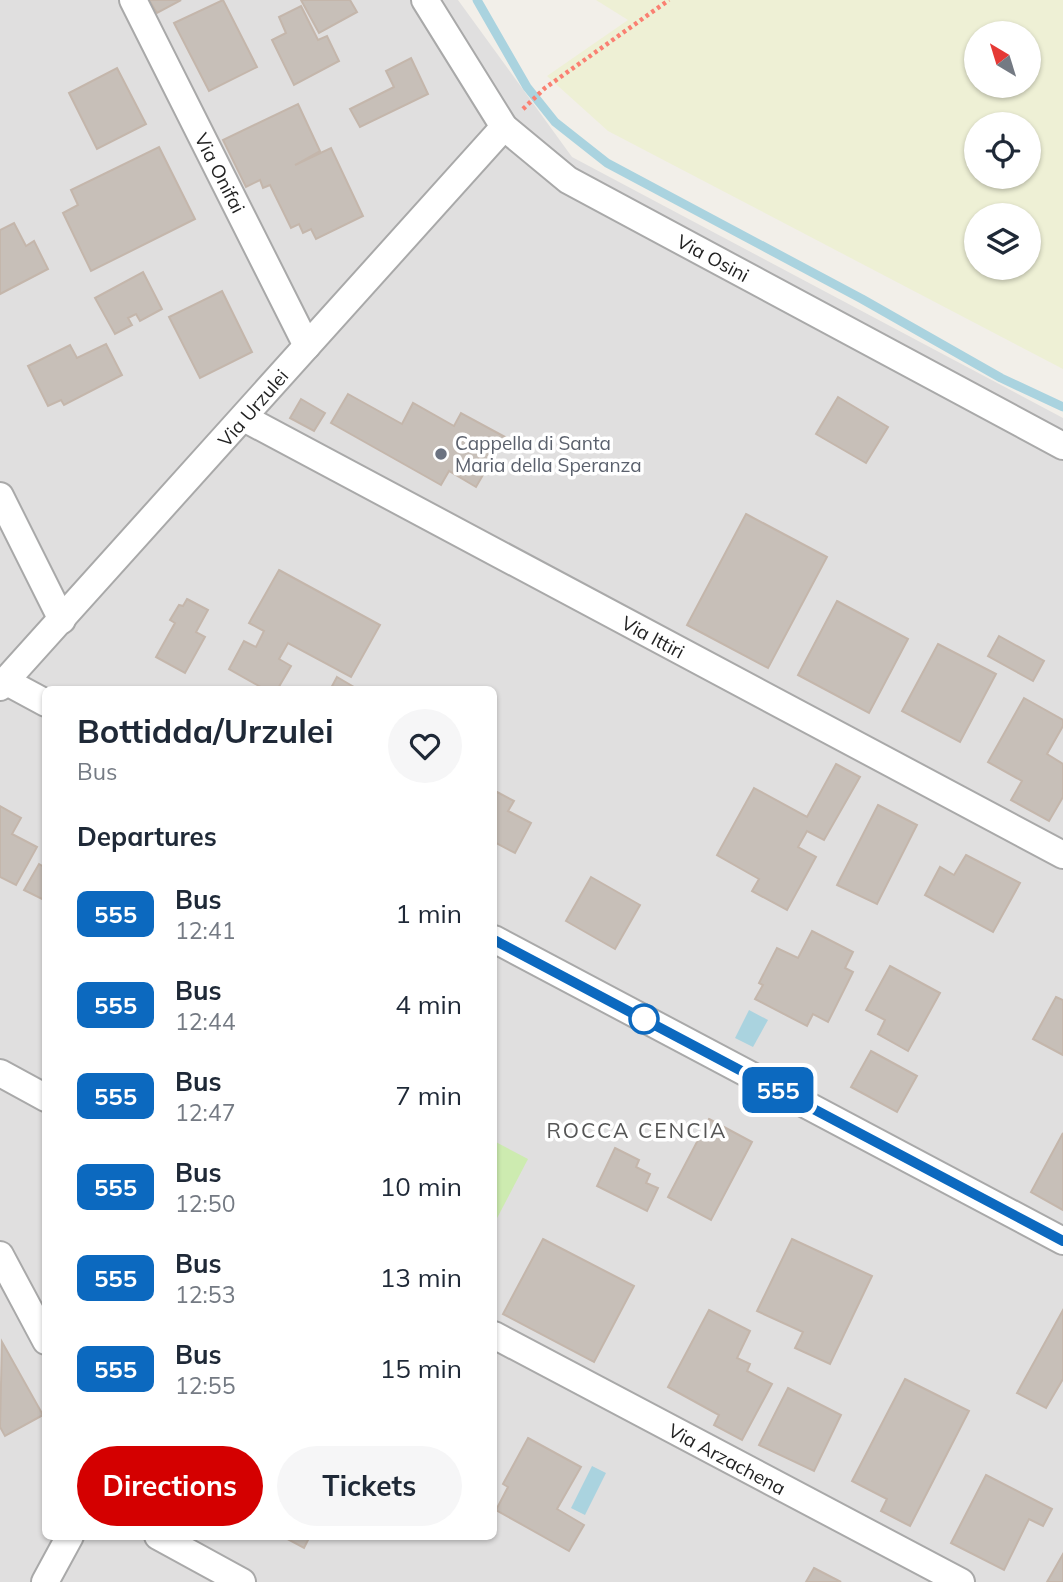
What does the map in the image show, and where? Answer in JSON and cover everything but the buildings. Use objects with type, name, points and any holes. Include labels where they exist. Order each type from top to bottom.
[{"type":"street","name":"Via Onifai","points":[[133,0],[307,346]]},
{"type":"street","name":"Via Osini","points":[[425,0],[504,127],[568,180],[1063,446]]},
{"type":"street","name":"Via Urzulei","points":[[3,684],[504,127]]},
{"type":"street","name":"Via Ittiri","points":[[244,418],[1063,855]]},
{"type":"street","points":[[0,496],[62,620]]},
{"type":"street","points":[[3,684],[42,701]]},
{"type":"street","points":[[497,941],[1063,1241]]},
{"type":"street","points":[[0,1073],[42,1096]]},
{"type":"street","points":[[0,1255],[42,1334]]},
{"type":"street","name":"Via Arzachena","points":[[497,1337],[961,1582]]},
{"type":"street","points":[[45,1582],[68,1540]]},
{"type":"street","points":[[165,1540],[243,1582]]},
{"type":"path","points":[[528,104],[545,88],[669,0]]},
{"type":"shaded area","points":[[0,0],[458,0],[572,157],[1063,418],[1063,1582],[0,1582]]},
{"type":"green space","points":[[596,0],[1063,0],[1063,369],[608,131],[547,76],[628,20]]},
{"type":"green space","points":[[497,1143],[528,1159],[497,1218]]},
{"type":"water","points":[[749,1010],[768,1020],[753,1047],[735,1038]]},
{"type":"water","points":[[592,1466],[606,1473],[585,1515],[571,1508]]},
{"type":"waterway","points":[[477,0],[527,87],[555,122],[607,163],[862,299],[1001,378],[1063,407]]},
{"type":"bus line","name":"555","points":[[497,942],[1063,1241]]},
{"type":"place","name":"Cappella di Santa Maria della Speranza","points":[[441,454]]},
{"type":"district","name":"ROCCA CENCIA","points":[[637,1131]]}]
